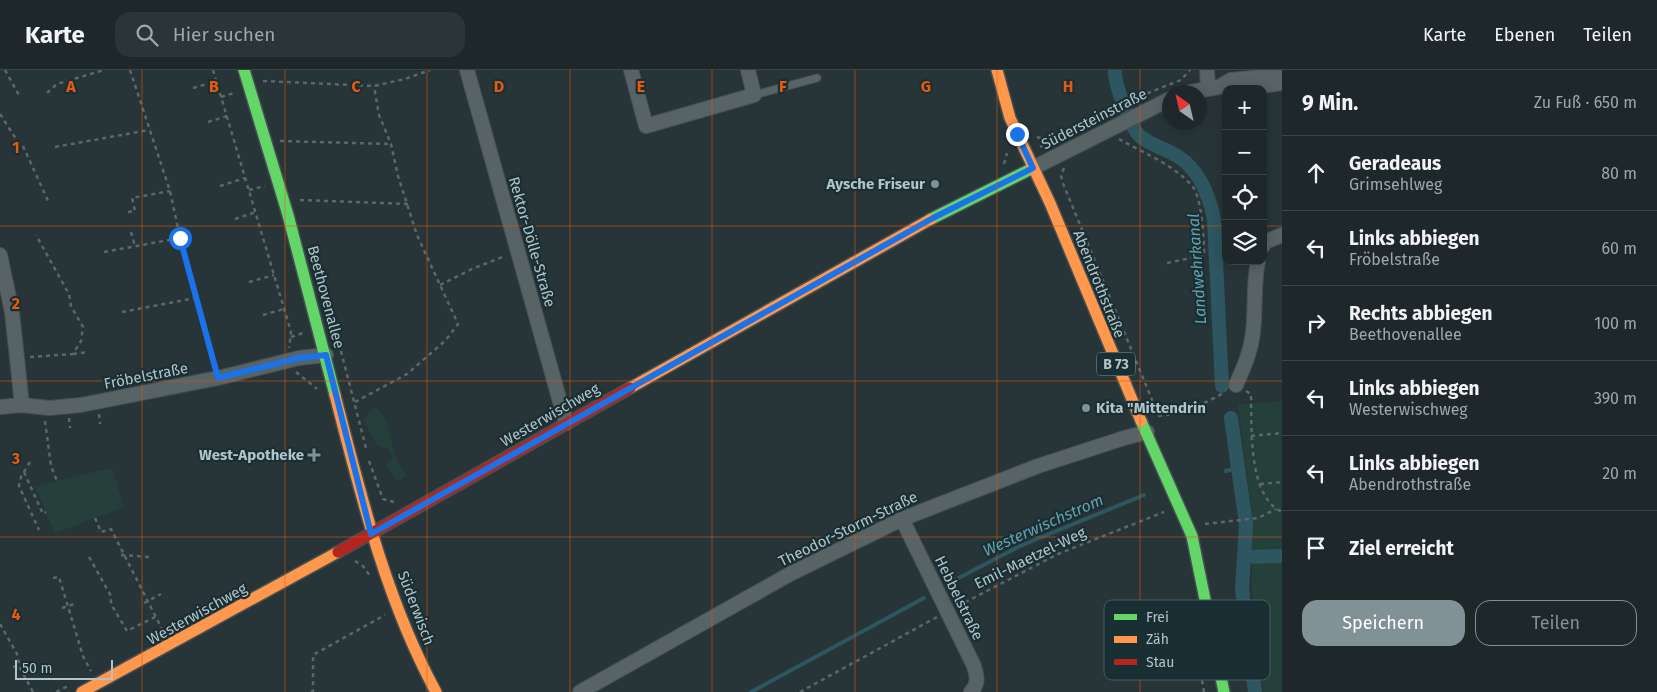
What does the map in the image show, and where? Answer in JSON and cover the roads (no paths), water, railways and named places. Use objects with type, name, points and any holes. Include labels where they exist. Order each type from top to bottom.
[{"type":"street","name":"Beethovenallee","points":[[244,70],[288,214],[371,534]]},
{"type":"street","name":"Rektor-Dölle-Straße","points":[[467,70],[566,423]]},
{"type":"street","points":[[631,70],[646,126],[754,95],[748,70]]},
{"type":"street","name":"Abendrothstraße","points":[[997,70],[1007,111],[1192,536],[1206,600]]},
{"type":"street","points":[[1207,70],[1218,88],[1231,80],[1282,75]]},
{"type":"street","points":[[1267,85],[1282,83]]},
{"type":"street","name":"Südersteinstraße","points":[[1033,168],[1162,103]]},
{"type":"street","name":"Westerwischweg","points":[[82,692],[371,534],[933,218],[1033,168]]},
{"type":"street","points":[[1267,241],[1282,235]]},
{"type":"street","points":[[0,256],[12,312],[22,405]]},
{"type":"street","points":[[1236,384],[1247,359],[1253,332],[1257,265]]},
{"type":"street","name":"Fröbelstraße","points":[[0,407],[22,405],[50,408],[89,404],[218,378],[292,360],[326,355]]},
{"type":"street","name":"Theodor-Storm-Straße","points":[[580,692],[790,574],[902,519],[1038,466],[1147,432]]},
{"type":"street","name":"Hebbelstraße","points":[[902,519],[974,666],[977,678],[974,688],[970,692]]},
{"type":"street","name":"Süderwisch","points":[[371,534],[422,666],[436,692]]},
{"type":"lane","points":[[754,95],[818,78]]},
{"type":"waterway","name":"Landwehrkanal","points":[[1115,70],[1117,85],[1124,106],[1137,133],[1145,140],[1179,157],[1193,169],[1209,201],[1214,219],[1222,386]]},
{"type":"waterway","name":"Landwehrkanal","points":[[1231,418],[1246,524],[1242,590],[1243,600]]},
{"type":"waterway","name":"Westerwischstrom","points":[[1226,471],[1238,468]]},
{"type":"waterway","name":"Westerwischstrom","points":[[953,581],[1020,546],[1144,495]]},
{"type":"waterway","points":[[1244,557],[1282,556]]},
{"type":"waterway","name":"Westerwischstrom","points":[[751,692],[924,598]]},
{"type":"waterway","name":"Landwehrkanal","points":[[1253,680],[1255,692]]},
{"type":"place","name":"Aysche Friseur","points":[[935,184]]},
{"type":"place","name":"Kita \"Mittendrin","points":[[1086,408]]},
{"type":"place","name":"West-Apotheke","points":[[314,455]]}]
